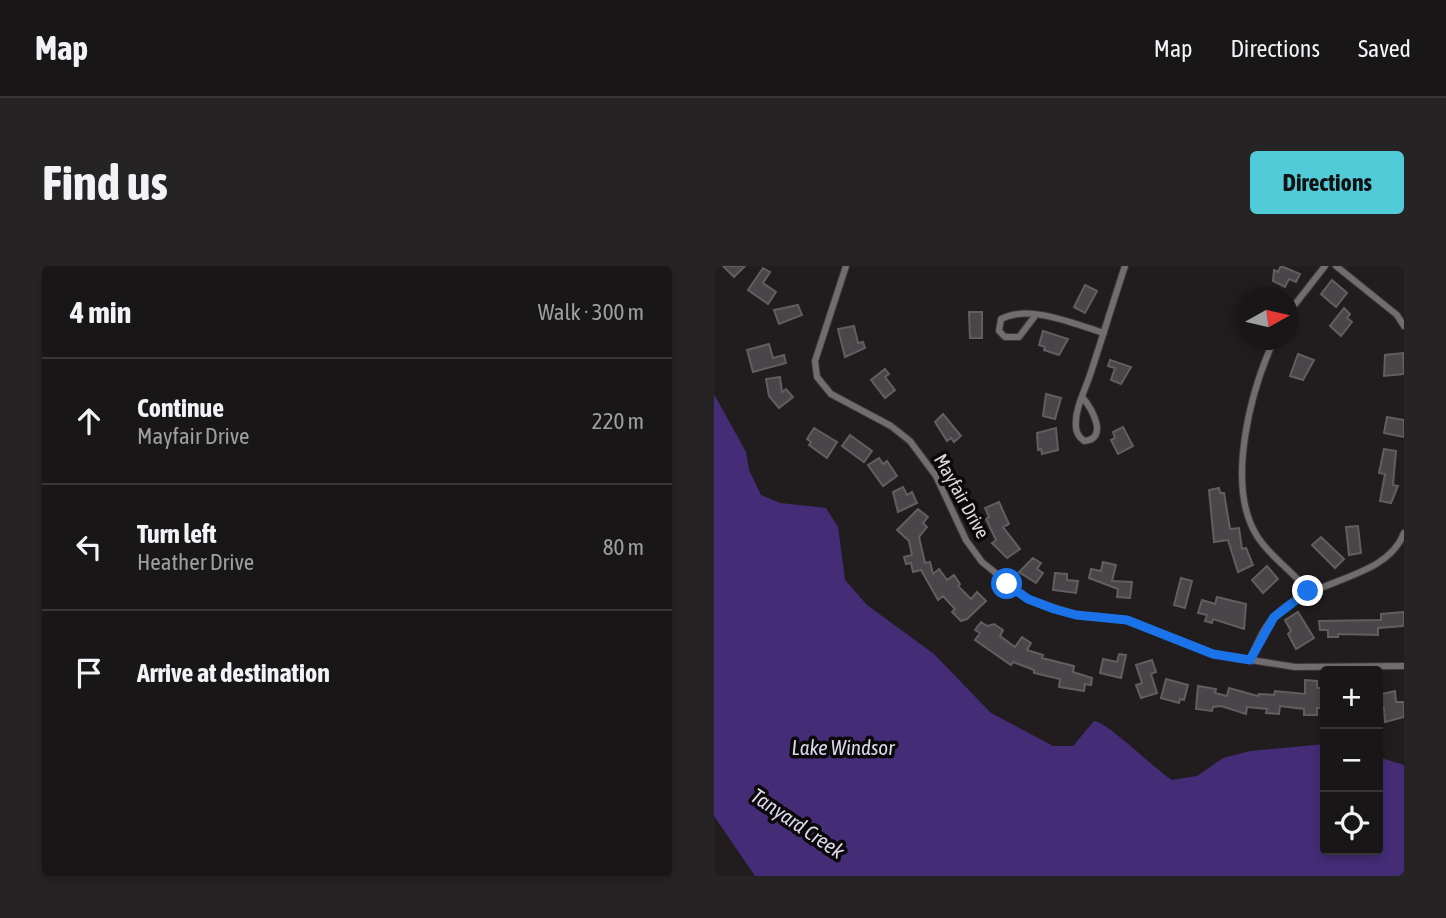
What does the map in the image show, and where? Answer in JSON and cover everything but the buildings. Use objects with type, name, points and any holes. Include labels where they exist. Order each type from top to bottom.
[{"type":"street","name":"Mayfair Drive","points":[[846,266],[819,343],[815,361],[817,377],[831,394],[891,426],[910,441],[936,476],[966,540],[982,562],[1028,599],[1076,615],[1127,620],[1213,654],[1295,667],[1404,666]]},
{"type":"street","points":[[1083,398],[1096,417],[1095,435],[1089,441],[1084,441],[1075,429],[1083,398],[1125,266]]},
{"type":"street","points":[[1299,299],[1325,266]]},
{"type":"street","points":[[1336,266],[1397,315],[1404,326]]},
{"type":"street","points":[[1035,316],[1019,337],[1005,337],[999,331],[1001,319],[1009,315],[1035,316],[1104,333]]},
{"type":"street","points":[[1270,350],[1257,386],[1242,456],[1243,492],[1247,514],[1257,536],[1308,591]]},
{"type":"street","points":[[1250,660],[1274,617],[1308,591],[1386,560],[1398,547],[1404,533]]},
{"type":"water","name":"Lake Windsor","points":[[714,394],[746,452],[749,470],[761,495],[780,503],[826,508],[838,527],[845,580],[867,605],[934,654],[991,713],[1053,746],[1073,746],[1094,721],[1110,729],[1172,780],[1197,776],[1223,758],[1250,751],[1320,744],[1320,855],[1383,855],[1383,759],[1404,765],[1404,876],[755,876],[714,816]]},
{"type":"route","points":[[1007,584],[1028,599],[1054,609],[1076,615],[1127,620],[1213,654],[1250,660],[1274,617],[1308,591]]},
{"type":"water label","name":"Tanyard Creek","points":[[798,823]]}]
